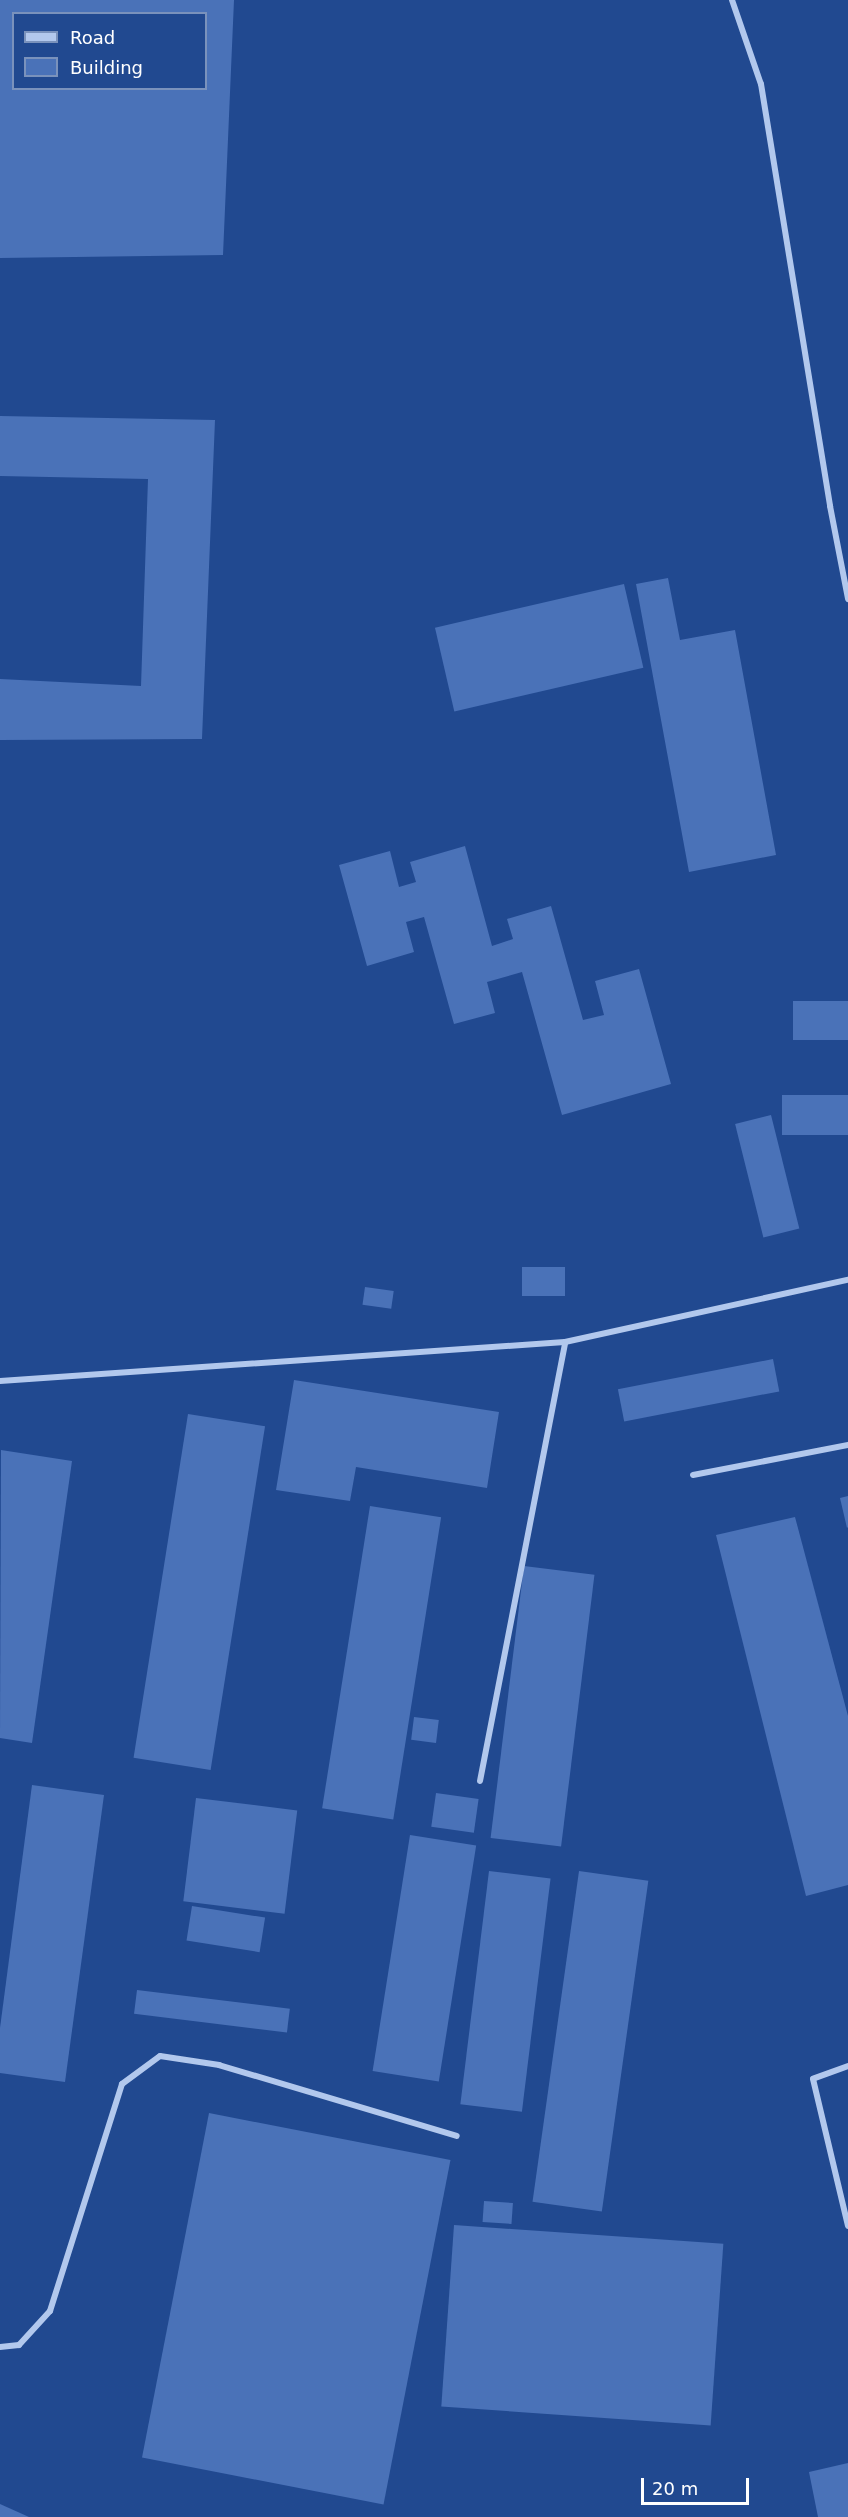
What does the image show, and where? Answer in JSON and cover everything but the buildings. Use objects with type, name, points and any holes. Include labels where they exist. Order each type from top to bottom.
[{"type":"street","points":[[732,0],[761,84],[830,506],[848,599]]},
{"type":"street","points":[[0,1381],[565,1342],[848,1280]]},
{"type":"street","points":[[480,1781],[565,1342]]},
{"type":"street","points":[[693,1475],[848,1445]]},
{"type":"street","points":[[0,2347],[19,2345],[50,2311],[122,2084],[160,2056],[219,2066],[457,2136]]},
{"type":"street","points":[[848,2066],[813,2079],[848,2226]]}]
